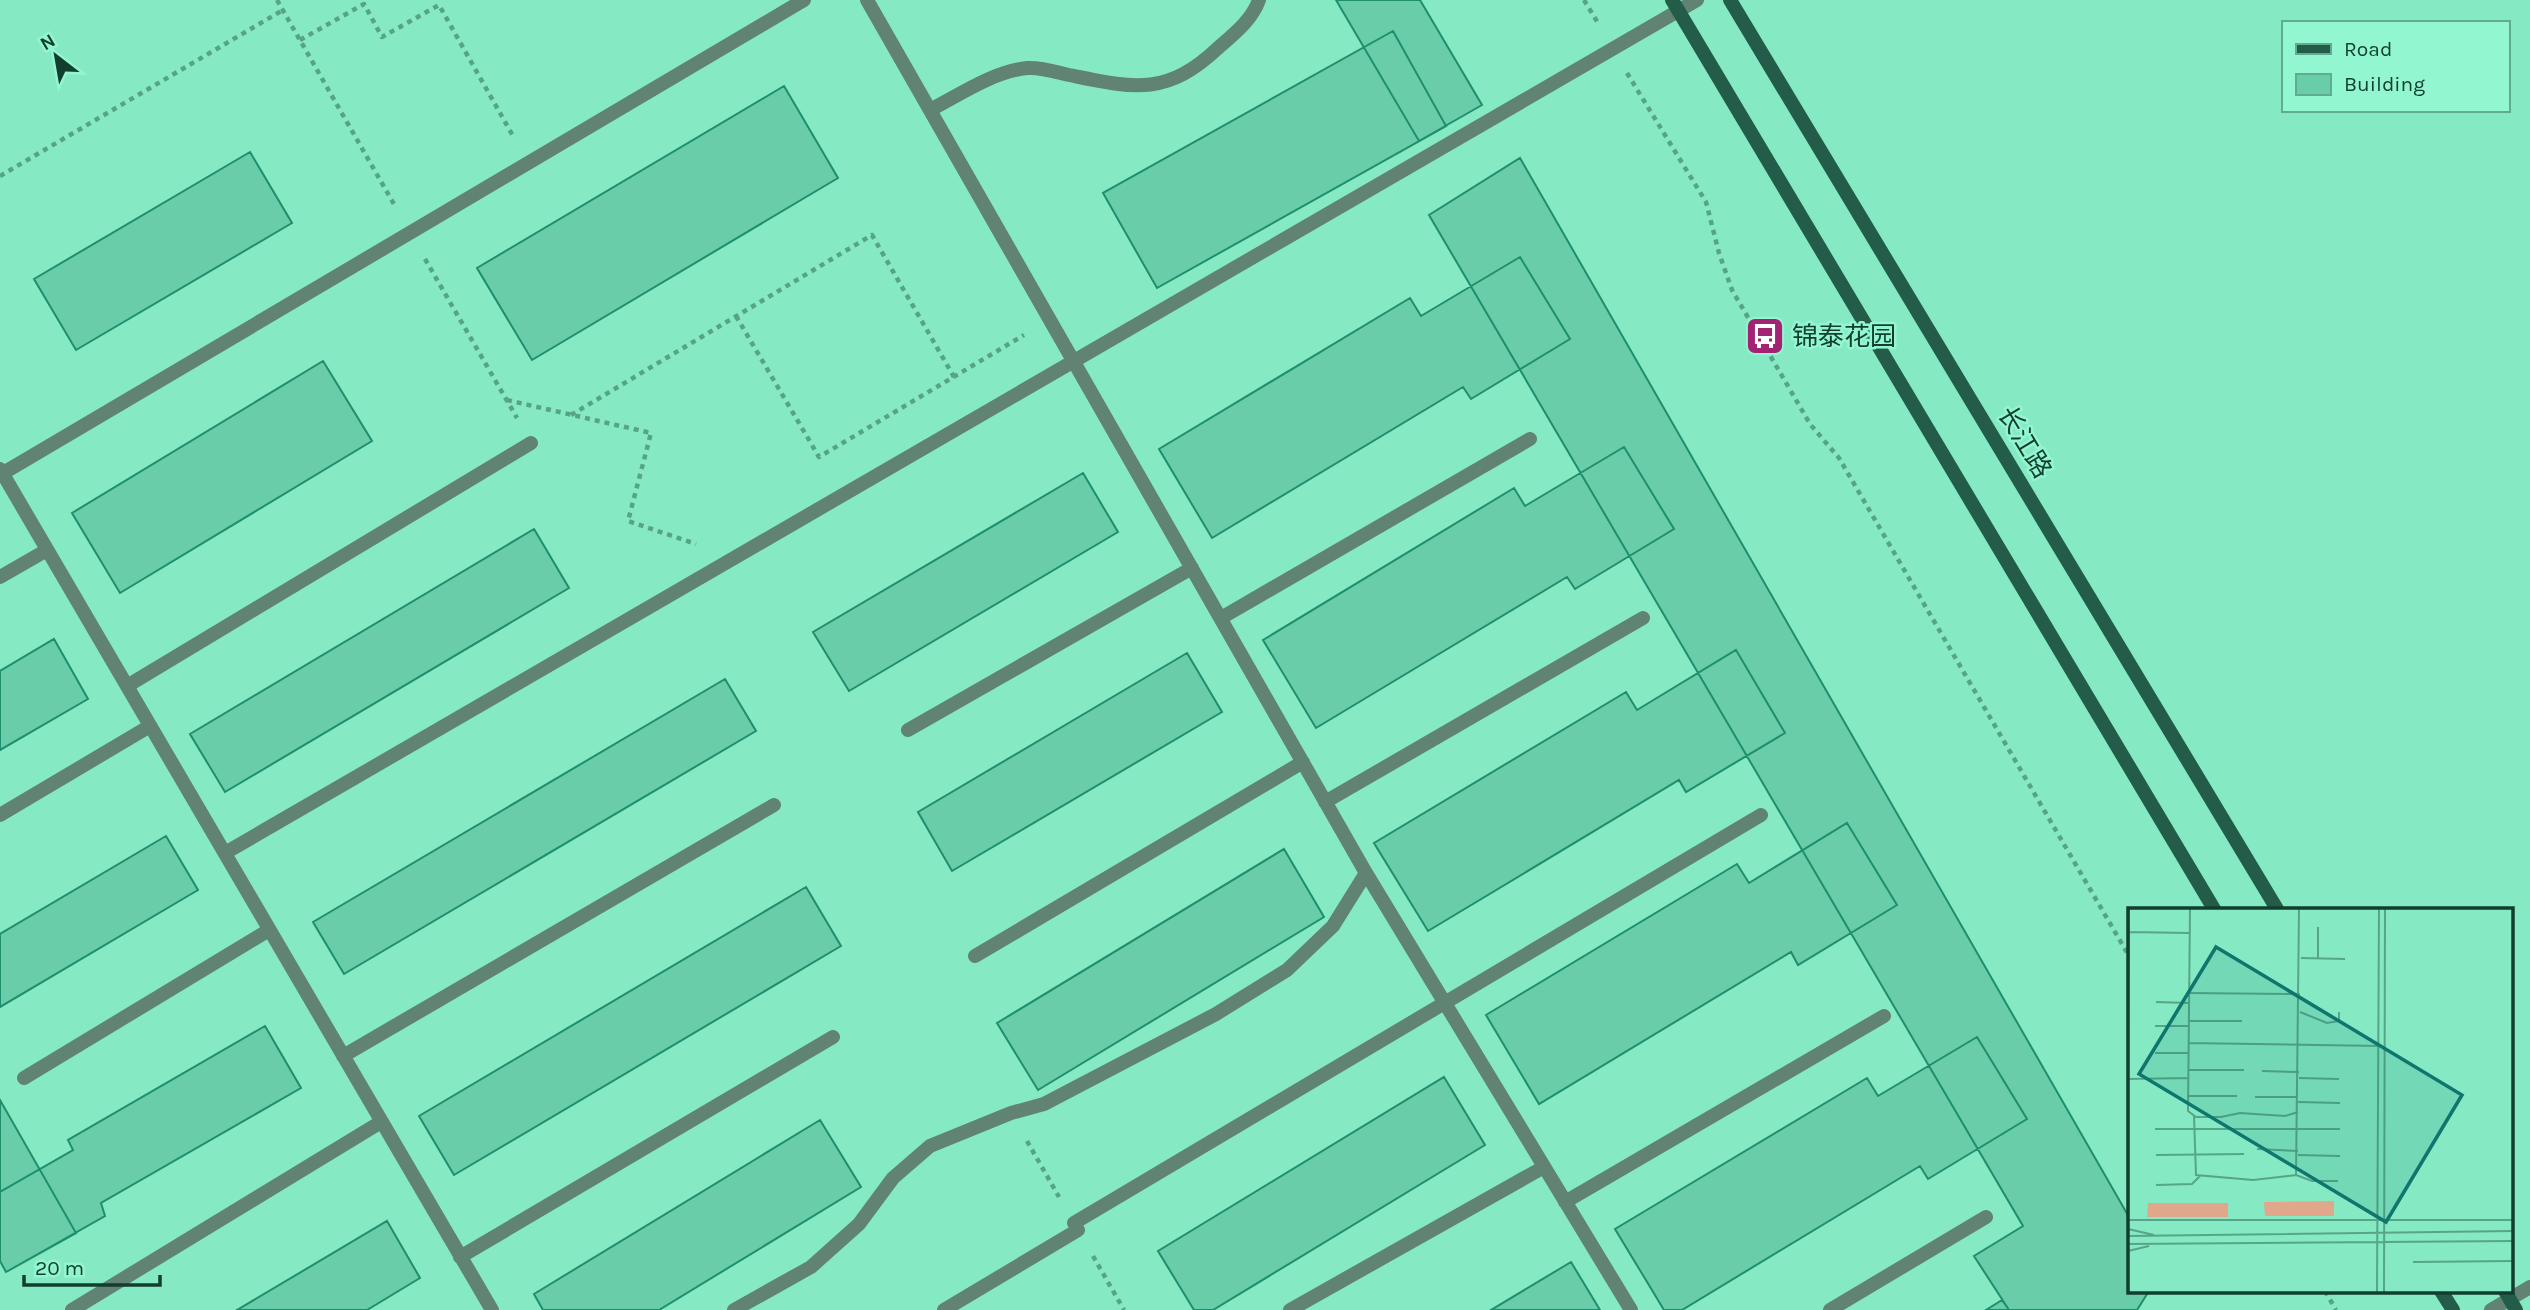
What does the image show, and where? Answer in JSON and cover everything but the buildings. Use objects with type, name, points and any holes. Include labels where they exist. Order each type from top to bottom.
[{"type":"street","name":"长江路","points":[[1730,0],[2276,908]]},
{"type":"street","points":[[1675,5],[2213,908]]},
{"type":"street","points":[[2442,1292],[2453,1310]]},
{"type":"lane","points":[[492,1310],[1,472],[804,0]]},
{"type":"lane","points":[[867,0],[1366,873],[1631,1310]]},
{"type":"lane","points":[[930,110],[1005,71],[1032,68],[1121,85],[1153,86],[1185,73],[1208,58],[1250,17],[1259,0]]},
{"type":"lane","points":[[225,853],[1613,49],[1675,5],[1697,0]]},
{"type":"lane","points":[[1221,618],[1530,439]]},
{"type":"lane","points":[[127,686],[531,443]]},
{"type":"lane","points":[[0,577],[47,550]]},
{"type":"lane","points":[[908,730],[1192,568]]},
{"type":"lane","points":[[1325,802],[1643,618]]},
{"type":"lane","points":[[0,815],[150,726]]},
{"type":"lane","points":[[975,956],[1303,762]]},
{"type":"lane","points":[[343,1056],[774,805]]},
{"type":"lane","points":[[944,1310],[1076,1226],[1761,815]]},
{"type":"lane","points":[[734,1310],[811,1266],[859,1224],[893,1178],[930,1146],[1011,1113],[1044,1104],[1216,1014],[1287,970],[1333,926],[1366,873]]},
{"type":"lane","points":[[24,1078],[269,930]]},
{"type":"lane","points":[[1565,1202],[1884,1016]]},
{"type":"lane","points":[[460,1257],[833,1037]]},
{"type":"lane","points":[[72,1310],[381,1122]]},
{"type":"lane","points":[[1290,1310],[1545,1167]]},
{"type":"lane","points":[[1830,1310],[1986,1217]]},
{"type":"lane","points":[[2491,1310],[2530,1287]]},
{"type":"path","points":[[1584,0],[1706,202],[1732,290],[1810,424],[1839,458],[2128,954]]},
{"type":"path","points":[[300,40],[363,4],[382,37],[439,5],[529,163]]},
{"type":"path","points":[[0,177],[283,10]]},
{"type":"path","points":[[571,415],[872,235],[954,377]]},
{"type":"path","points":[[736,316],[819,457],[1049,320]]},
{"type":"path","points":[[506,400],[651,433],[628,521],[736,558]]},
{"type":"path","points":[[2326,1292],[2336,1310]]},
{"type":"place","name":"锦泰花园","points":[[1765,336]]}]
